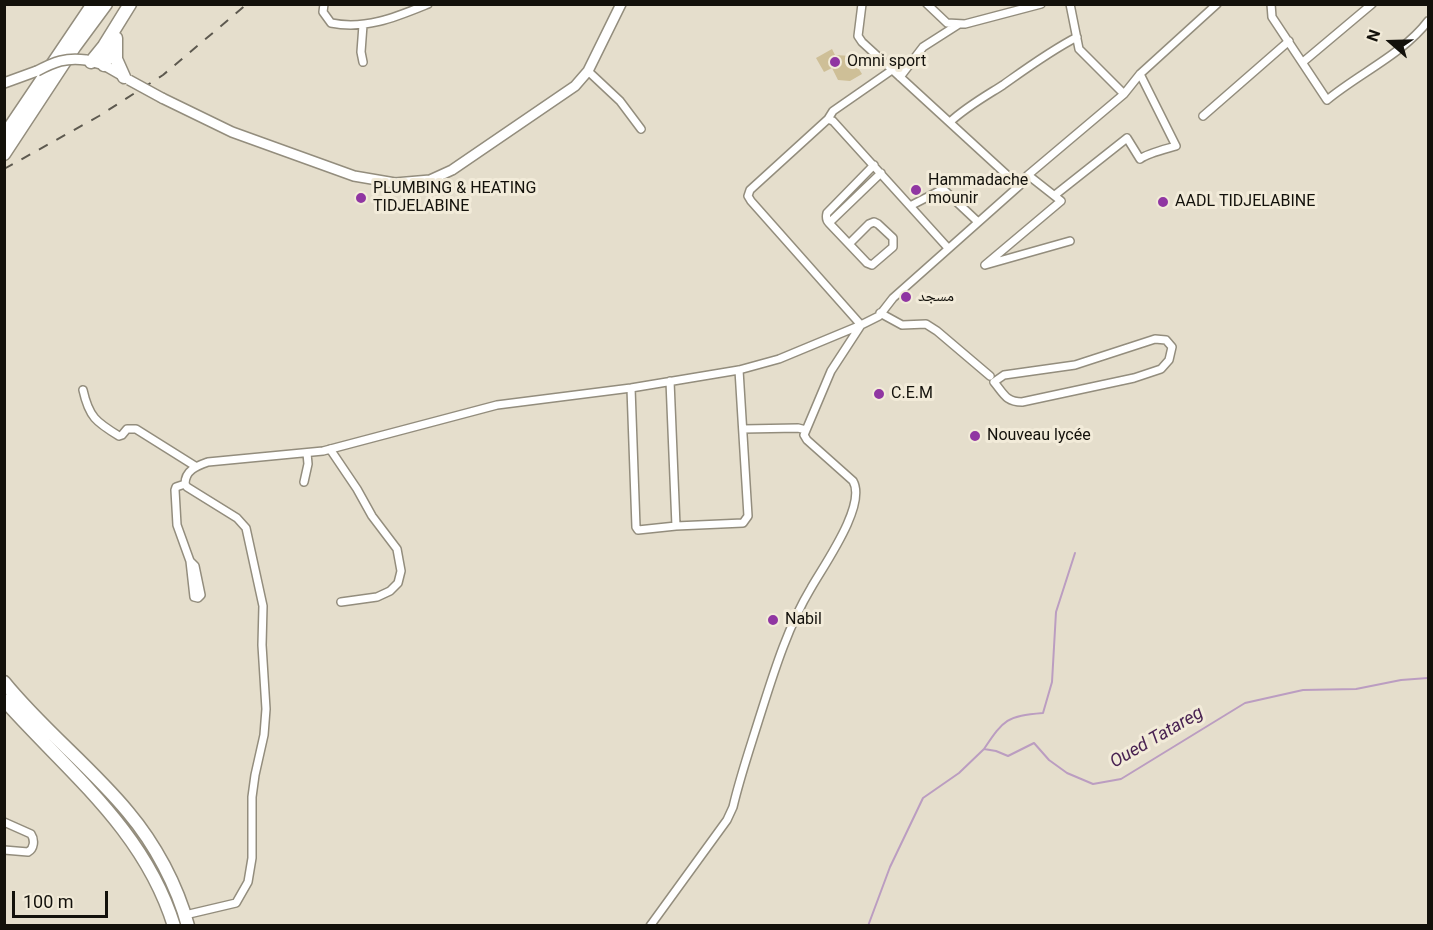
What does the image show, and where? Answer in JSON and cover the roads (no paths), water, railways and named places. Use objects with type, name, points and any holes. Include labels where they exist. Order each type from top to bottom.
[{"type":"highway","points":[[4,154],[34,99],[93,4]]},
{"type":"highway","points":[[4,136],[106,4]]},
{"type":"highway","points":[[104,65],[117,31],[132,4]]},
{"type":"highway","points":[[89,61],[104,46],[132,4]]},
{"type":"highway","points":[[117,31],[116,59],[127,79]]},
{"type":"highway","points":[[4,682],[130,814],[162,862],[187,920]]},
{"type":"highway","points":[[4,700],[102,802],[120,824],[147,863],[170,924]]},
{"type":"main road","points":[[4,83],[37,71],[58,60],[74,58],[89,61],[104,65],[162,98],[232,132],[293,155],[354,176],[395,183],[430,180],[452,170],[575,86],[588,71],[621,4]]},
{"type":"street","points":[[324,4],[323,12],[332,23],[351,26],[363,25],[428,4]]},
{"type":"street","points":[[862,4],[858,36],[872,54],[1019,186]]},
{"type":"street","points":[[927,4],[947,22],[958,24],[1041,4]]},
{"type":"street","points":[[1070,4],[1079,49],[1124,94]]},
{"type":"street","points":[[185,484],[187,474],[195,466],[208,462],[330,450],[437,419],[497,405],[631,388],[739,370],[778,359],[861,325],[880,313],[893,298],[1019,186],[1028,175],[1124,94],[1140,74],[1217,4]]},
{"type":"street","points":[[1280,4],[1272,7],[1272,17],[1327,100],[1410,39],[1428,21]]},
{"type":"street","points":[[1303,62],[1372,4]]},
{"type":"street","points":[[900,77],[922,47],[958,24]]},
{"type":"street","points":[[363,25],[361,52],[363,62]]},
{"type":"street","points":[[950,122],[966,108],[1050,51],[1077,37]]},
{"type":"street","points":[[1203,116],[1288,41]]},
{"type":"street","points":[[861,325],[747,196],[750,190],[828,119],[833,111],[892,70]]},
{"type":"street","points":[[588,71],[621,101],[641,129]]},
{"type":"street","points":[[1055,195],[1127,138],[1140,159],[1148,153],[1163,152],[1176,146],[1140,74]]},
{"type":"street","points":[[828,119],[833,121],[874,165],[948,248]]},
{"type":"street","points":[[849,244],[874,222],[886,231],[894,242],[893,247],[877,262],[867,263],[829,223],[826,218],[827,213],[874,165]]},
{"type":"street","points":[[829,223],[880,173]]},
{"type":"street","points":[[1028,175],[1061,201],[985,265],[1070,241]]},
{"type":"street","points":[[910,206],[943,189],[978,222]]},
{"type":"street","points":[[880,313],[902,325],[926,324],[937,331],[992,379],[1012,402],[1022,402],[1134,378],[1161,369],[1169,360],[1172,347],[1166,340],[1155,339],[1075,365],[1004,375],[992,379]]},
{"type":"street","points":[[650,926],[727,820],[776,666],[808,592],[842,534],[855,504],[856,487],[853,481],[804,435],[831,371],[861,325]]},
{"type":"street","points":[[631,388],[636,527],[638,530],[743,523],[748,516],[739,370]]},
{"type":"street","points":[[670,381],[676,526]]},
{"type":"street","points":[[83,390],[91,415],[109,429],[121,436],[128,429],[136,429],[195,466]]},
{"type":"street","points":[[743,429],[798,428],[806,430]]},
{"type":"street","points":[[330,450],[396,549],[401,571],[398,583],[390,591],[377,597],[341,602]]},
{"type":"street","points":[[304,482],[308,464],[307,453]]},
{"type":"street","points":[[185,484],[175,488],[175,510],[177,525],[190,561]]},
{"type":"street","points":[[185,484],[237,518],[247,531],[263,606],[262,645],[266,709],[264,735],[252,797],[252,858],[248,882],[236,903],[187,920]]},
{"type":"street","points":[[4,822],[31,834],[33,844],[28,852],[4,850]]},
{"type":"waterway","points":[[984,749],[1002,725],[1008,721],[1021,716],[1043,713],[1052,682],[1056,612],[1075,553]]},
{"type":"waterway","name":"Oued Tatareg","points":[[868,926],[890,867],[923,798],[959,773],[984,749],[1008,756],[1034,743],[1049,760],[1067,773],[1093,784],[1121,779],[1245,703],[1303,690],[1356,689],[1401,680],[1428,678]]},
{"type":"railway","points":[[4,169],[99,116],[163,75],[247,4]]},
{"type":"place","name":"Omni sport","points":[[835,62]]},
{"type":"place","name":"Hammadache mounir","points":[[916,190]]},
{"type":"place","name":"PLUMBING & HEATING TIDJELABINE","points":[[361,198]]},
{"type":"place","name":"AADL TIDJELABINE","points":[[1163,202]]},
{"type":"place","name":"مسجد","points":[[906,297]]},
{"type":"place","name":"C.E.M","points":[[879,394]]},
{"type":"place","name":"Nouveau lycée","points":[[975,436]]},
{"type":"place","name":"Nabil","points":[[773,620]]}]
